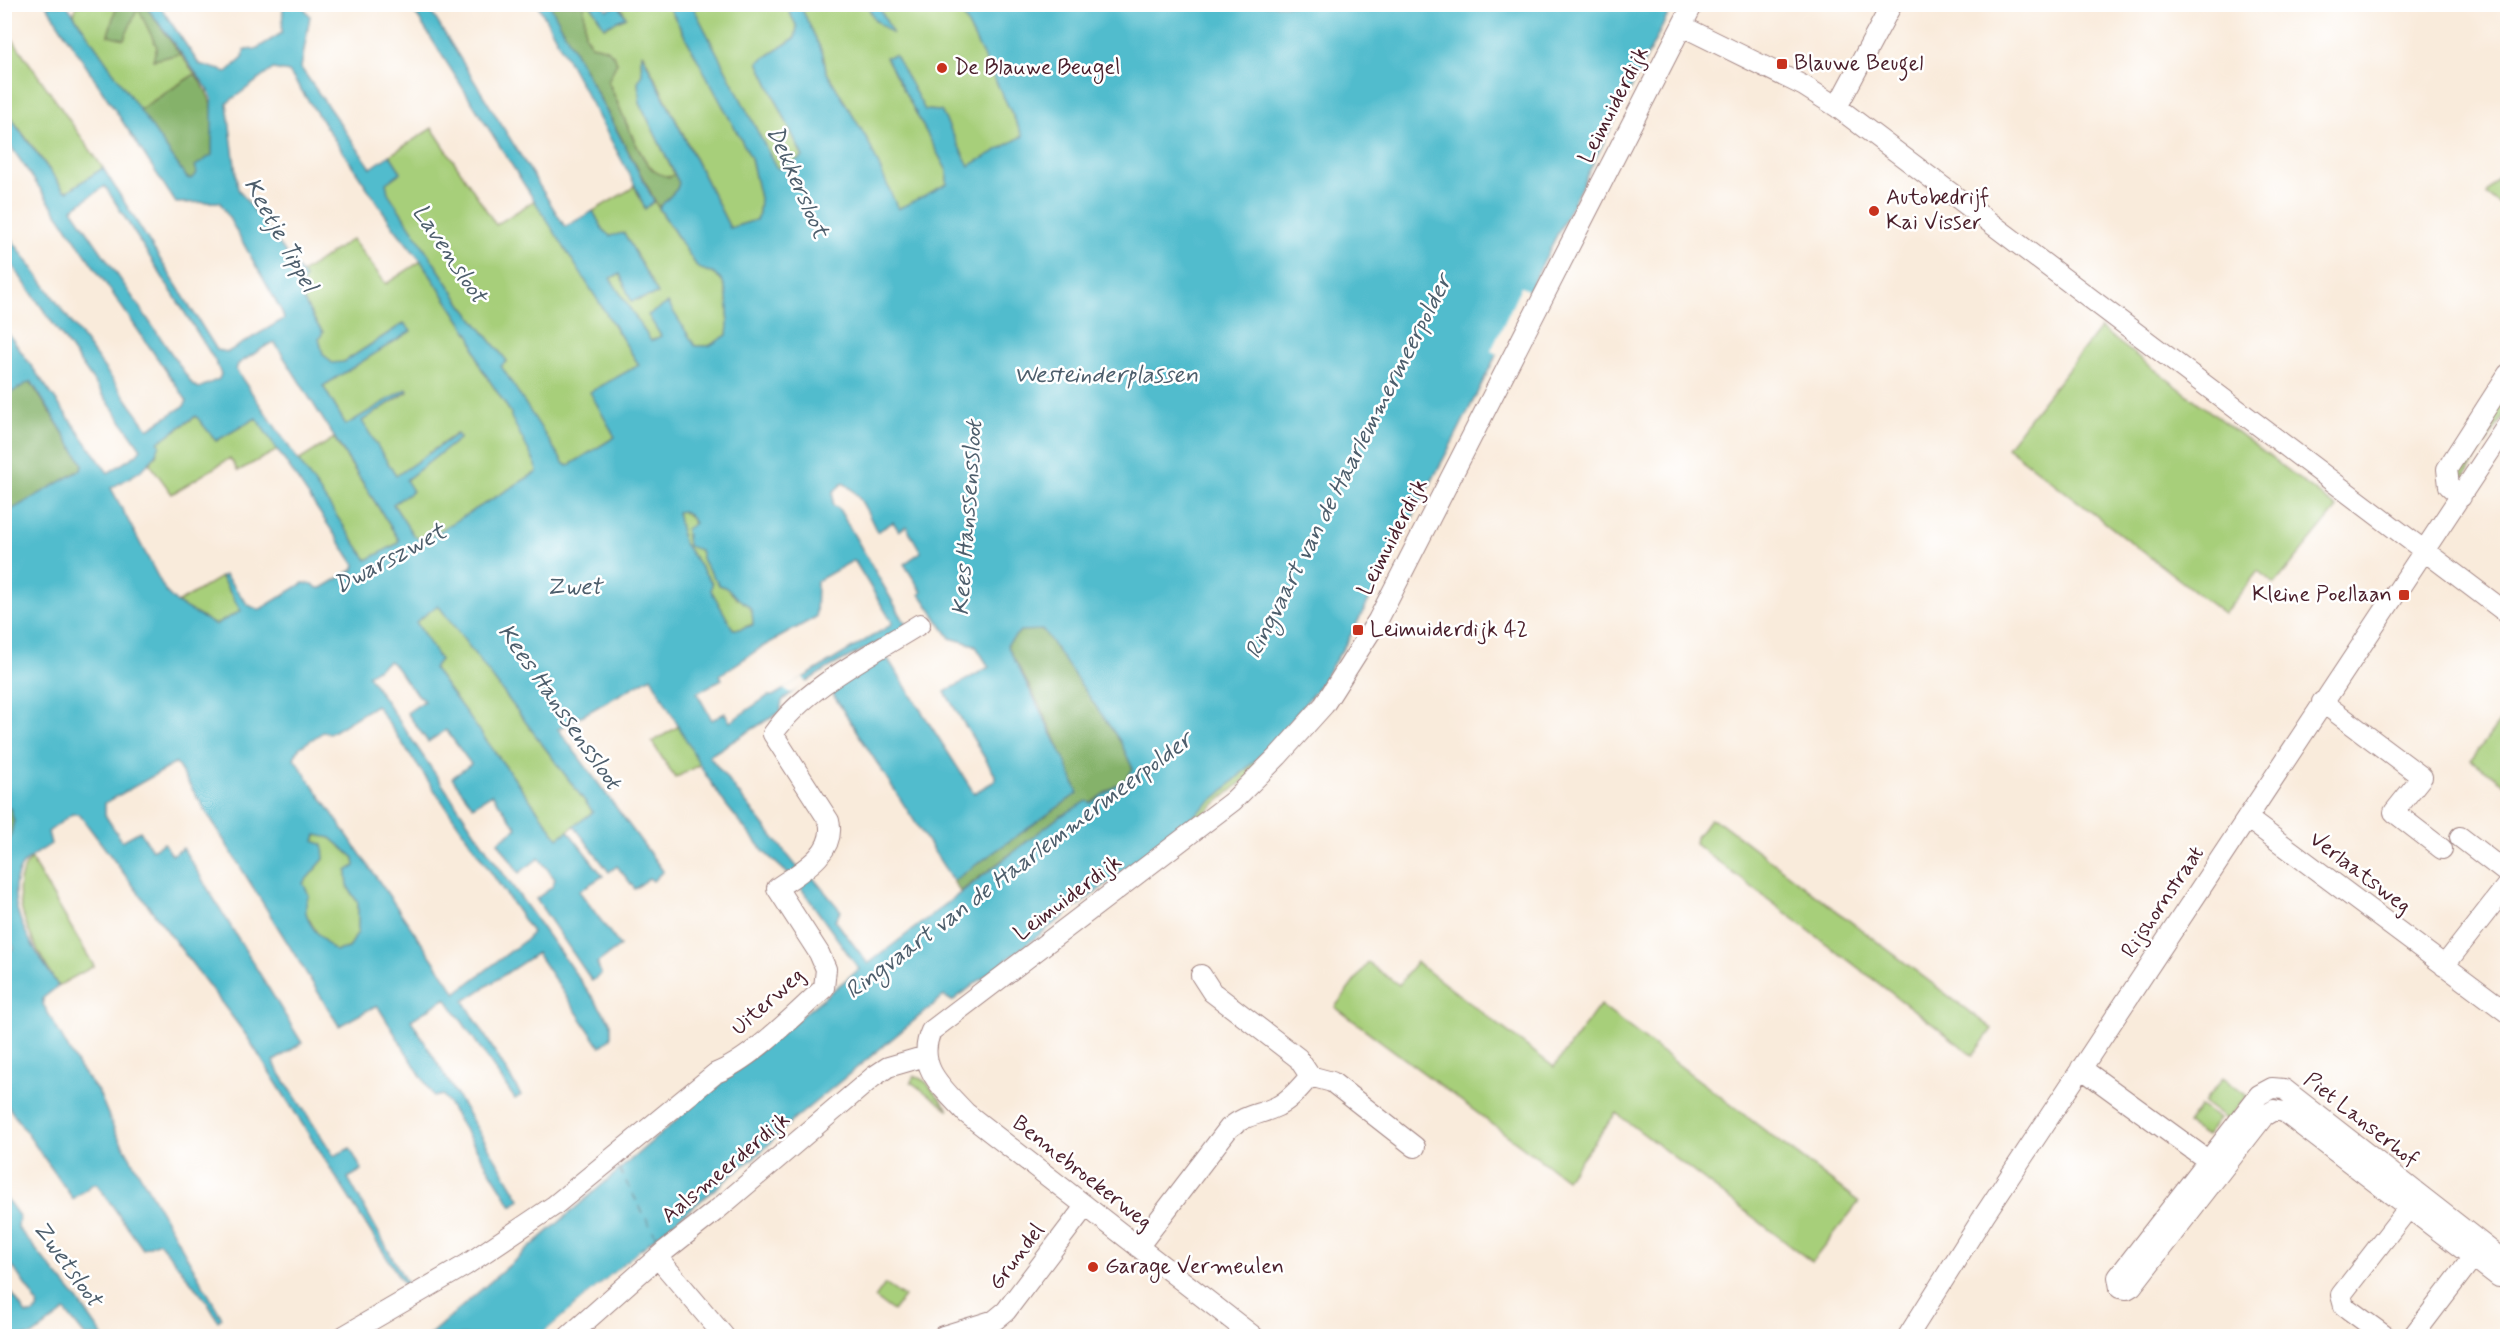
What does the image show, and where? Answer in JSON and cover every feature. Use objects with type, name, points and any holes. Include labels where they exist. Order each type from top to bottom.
[{"type":"street","name":"Leimuiderdijk","points":[[926,1056],[926,1044],[931,1031],[1233,801],[1324,705],[1378,620],[1693,4]]},
{"type":"street","points":[[1837,107],[1892,4]]},
{"type":"street","points":[[1682,26],[1804,86],[1837,107],[2508,614]]},
{"type":"street","points":[[2461,497],[2449,486],[2447,469],[2508,374]]},
{"type":"street","name":"Rijshornstraat","points":[[1908,1336],[2081,1068],[2508,424]]},
{"type":"street","name":"Uiterweg","points":[[344,1336],[465,1265],[555,1205],[716,1073],[726,1069],[772,1036],[824,988],[826,969],[819,953],[777,888],[806,867],[825,849],[832,832],[829,821],[773,734],[785,717],[820,687],[920,624]]},
{"type":"street","points":[[2322,702],[2422,777],[2394,812],[2442,849]]},
{"type":"street","name":"Verlaatsweg","points":[[2247,818],[2508,1013]]},
{"type":"street","points":[[2460,837],[2508,874]]},
{"type":"street","points":[[2444,966],[2508,884]]},
{"type":"street","points":[[1201,975],[1212,992],[1298,1058],[1310,1076],[1332,1082],[1415,1147]]},
{"type":"street","name":"Bennebroekerweg","points":[[926,1056],[930,1070],[939,1084],[966,1113],[1138,1247],[1242,1333]]},
{"type":"street","name":"Aalsmeerderdijk","points":[[568,1336],[873,1077],[888,1067],[926,1056]]},
{"type":"street","points":[[2081,1068],[2214,1165]]},
{"type":"street","points":[[1138,1247],[1229,1128],[1242,1117],[1277,1106],[1296,1092],[1310,1076]]},
{"type":"street","name":"Piet Lanserhof","points":[[2272,1088],[2274,1110]]},
{"type":"street","name":"Piet Lanserhof","points":[[2413,1201],[2284,1089],[2272,1088],[2259,1095],[2214,1165],[2132,1286],[2127,1289],[2120,1288],[2118,1277],[2214,1165],[2264,1116],[2274,1110],[2284,1112],[2413,1201],[2478,1251],[2499,1277],[2508,1275]]},
{"type":"street","points":[[2385,1336],[2344,1306],[2341,1295],[2413,1201]]},
{"type":"street","name":"Grundel","points":[[943,1336],[995,1320],[1006,1311],[1081,1212],[1089,1210]]},
{"type":"street","points":[[2413,1336],[2478,1251]]},
{"type":"street","name":"Piet Lanserhof","points":[[2478,1251],[2508,1264]]},
{"type":"street","points":[[658,1258],[724,1336]]},
{"type":"green space","points":[[76,5],[117,5],[108,35],[138,7],[157,47],[153,60],[180,54],[195,74],[139,110],[74,15]]},
{"type":"green space","points":[[117,5],[145,5],[180,54],[153,60],[157,47],[138,8],[124,39],[108,35]]},
{"type":"green space","points":[[550,5],[584,5],[585,35],[591,45],[607,49],[615,58],[617,62],[608,82],[640,153],[653,170],[668,177],[674,174],[679,183],[677,189],[659,208]]},
{"type":"green space","points":[[584,5],[591,5],[605,27],[626,17],[619,5],[668,5],[751,158],[760,198],[756,220],[730,228],[643,54],[642,74],[638,82],[640,103],[674,174],[670,177],[661,175],[647,163],[608,81],[617,62],[607,49],[591,45],[585,35]]},
{"type":"green space","points":[[692,5],[786,5],[797,27],[795,38],[758,62],[803,157],[779,170],[776,167]]},
{"type":"green space","points":[[800,5],[867,5],[875,20],[892,33],[878,5],[958,5],[1023,136],[969,167],[941,111],[925,110],[895,56],[886,57],[947,171],[947,184],[898,210],[867,139],[826,71],[823,54]]},
{"type":"green space","points":[[4,27],[103,168],[68,191],[64,190],[5,109]]},
{"type":"green space","points":[[195,74],[211,103],[213,131],[212,155],[196,166],[197,173],[191,179],[187,178],[139,110]]},
{"type":"green space","points":[[432,128],[496,225],[535,200],[639,365],[591,392],[615,437],[568,466],[564,464],[500,366],[507,361],[462,305],[388,193],[386,183],[401,172],[390,155]]},
{"type":"green space","points":[[2507,165],[2507,211],[2486,194]]},
{"type":"green space","points":[[634,185],[645,209],[654,201],[698,268],[715,275],[723,282],[728,309],[727,336],[709,346],[695,346],[661,336],[651,342],[609,278],[620,274],[632,301],[658,294],[624,233],[610,237],[603,230],[593,211]]},
{"type":"green space","points":[[352,239],[386,284],[421,261],[471,337],[480,366],[511,413],[536,465],[537,472],[428,538],[419,540],[413,535],[393,504],[406,480],[460,438],[456,434],[396,476],[361,421],[408,392],[407,389],[346,425],[323,386],[410,331],[404,323],[344,362],[332,364],[323,354],[319,339],[323,332],[299,293],[305,278],[302,273]]},
{"type":"green space","points":[[2100,328],[2337,508],[2275,584],[2258,571],[2224,614],[2007,447]]},
{"type":"green space","points":[[30,381],[83,464],[81,470],[5,514],[4,392],[7,394]]},
{"type":"green space","points":[[2507,389],[2507,411],[2457,488],[2449,478]]},
{"type":"green space","points":[[197,416],[216,441],[256,418],[278,450],[238,471],[230,458],[172,494],[150,464],[157,453],[158,442]]},
{"type":"green space","points":[[334,438],[399,540],[397,544],[367,560],[298,461]]},
{"type":"green space","points":[[682,511],[693,521],[706,566],[737,599],[748,604],[752,612],[753,624],[733,629],[711,590],[712,583],[683,542],[677,512]]},
{"type":"green space","points":[[221,577],[241,611],[215,625],[177,603]]},
{"type":"green space","points":[[438,605],[593,812],[558,838],[433,668],[440,660],[416,622]]},
{"type":"green space","points":[[1043,629],[1120,741],[1133,769],[1127,778],[1090,803],[1059,817],[960,892],[953,881],[1071,798],[1066,765],[1036,699],[1007,645],[1020,631]]},
{"type":"green space","points":[[2507,712],[2507,785],[2471,760]]},
{"type":"green space","points":[[679,726],[701,764],[675,778],[652,742]]},
{"type":"green space","points":[[1256,760],[1257,769],[1169,843],[1162,842],[1221,793]]},
{"type":"green space","points":[[5,806],[10,808],[14,820],[5,863]]},
{"type":"green space","points":[[1710,819],[1721,823],[1992,1029],[1973,1055],[1695,844],[1696,837]]},
{"type":"green space","points":[[317,834],[331,838],[354,858],[355,866],[347,872],[348,887],[358,903],[358,932],[349,948],[335,951],[318,935],[305,912],[303,883],[324,859],[314,841]]},
{"type":"green space","points":[[31,859],[94,966],[58,986],[32,940],[21,905],[19,888],[22,872]]},
{"type":"green space","points":[[1416,962],[1554,1067],[1600,1005],[1859,1202],[1812,1262],[1616,1113],[1566,1179],[1335,1007],[1368,963],[1399,985]]},
{"type":"green space","points":[[914,1075],[926,1082],[949,1110],[911,1082]]},
{"type":"green space","points":[[2223,1078],[2247,1096],[2227,1120],[2204,1103]]},
{"type":"green space","points":[[2200,1106],[2219,1119],[2206,1136],[2187,1124]]},
{"type":"green space","points":[[885,1284],[904,1297],[893,1311],[875,1298]]},
{"type":"water","points":[[46,5],[67,5],[187,178],[191,179],[197,173],[195,166],[212,155],[212,99],[208,89],[145,5],[159,5],[199,64],[227,72],[243,58],[244,50],[256,49],[282,33],[283,5],[302,5],[310,16],[301,68],[371,168],[390,155],[401,172],[386,183],[388,193],[462,305],[507,361],[501,366],[564,464],[568,466],[615,437],[590,392],[639,365],[410,5],[427,5],[565,227],[593,211],[603,230],[610,236],[624,233],[658,294],[631,301],[620,274],[610,278],[651,341],[661,336],[648,315],[668,303],[695,346],[709,346],[727,335],[728,308],[725,287],[718,277],[698,268],[659,208],[677,189],[679,183],[640,103],[638,82],[642,74],[642,54],[730,228],[756,220],[760,198],[751,158],[668,5],[692,5],[779,169],[803,157],[758,62],[795,38],[797,27],[786,5],[800,5],[823,54],[826,71],[867,139],[898,209],[947,184],[947,171],[886,57],[895,55],[925,110],[941,111],[969,166],[1023,136],[958,5],[1673,5],[1455,437],[1347,642],[1317,689],[1271,745],[1221,793],[1162,842],[952,1001],[944,996],[791,1122],[763,1150],[646,1245],[540,1336],[428,1336],[718,1084],[859,969],[796,881],[764,852],[726,805],[704,772],[651,677],[558,729],[663,871],[653,881],[649,878],[635,889],[617,866],[609,872],[574,826],[593,812],[438,605],[416,622],[440,660],[433,668],[558,838],[568,831],[603,876],[579,891],[620,946],[597,963],[601,974],[592,981],[536,899],[552,887],[555,879],[539,858],[519,873],[498,842],[517,828],[492,794],[473,806],[452,778],[471,764],[446,730],[428,742],[407,713],[424,701],[392,663],[389,661],[368,675],[495,862],[611,1023],[611,1038],[600,1047],[537,953],[464,1001],[521,1095],[515,1099],[446,998],[411,1020],[520,1199],[512,1206],[443,1095],[434,1097],[377,1005],[339,1026],[176,763],[105,803],[105,815],[122,841],[140,831],[152,850],[164,843],[172,855],[183,848],[302,1043],[274,1061],[277,1069],[334,1156],[350,1148],[362,1170],[348,1178],[410,1289],[408,1291],[246,1035],[79,814],[72,814],[48,832],[51,844],[21,867],[16,882],[15,898],[24,929],[58,986],[43,998],[43,1004],[80,1069],[99,1093],[115,1131],[222,1318],[218,1321],[207,1302],[159,1242],[143,1249],[97,1184],[93,1184],[73,1199],[5,1102],[5,955],[14,948],[5,932],[4,863],[14,821],[10,808],[4,806],[4,514],[81,470],[83,464],[31,381],[7,395],[5,392],[5,329],[108,473],[136,455],[141,449],[5,255],[5,230],[148,429],[184,406],[187,401],[5,138],[4,109],[64,190],[68,191],[103,168],[217,350],[228,352],[284,319],[220,202],[176,203]],"holes":[[[273,69],[289,72],[395,229],[421,261],[471,337],[480,366],[511,413],[536,465],[537,472],[428,538],[419,539],[413,535],[393,504],[413,491],[406,480],[460,438],[457,434],[396,476],[362,421],[408,391],[406,389],[346,425],[323,386],[411,331],[404,323],[344,362],[332,363],[323,354],[319,339],[323,332],[299,293],[305,278],[238,189],[227,103]],[[105,186],[214,359],[221,374],[219,379],[199,388],[193,385],[72,209]],[[275,343],[399,540],[397,544],[367,560],[236,370],[238,364],[269,344]],[[196,416],[216,441],[256,418],[355,565],[354,569],[322,588],[303,583],[259,610],[248,605],[225,575],[221,577],[241,611],[215,625],[177,603],[166,592],[111,488],[146,466],[160,444],[158,442]],[[843,483],[859,498],[877,532],[893,522],[899,531],[906,526],[921,552],[904,564],[922,592],[920,594],[950,638],[975,645],[989,667],[945,692],[995,775],[995,781],[974,793],[886,656],[830,690],[953,881],[1078,793],[1064,758],[1007,645],[1020,631],[1043,630],[1120,741],[1133,769],[1127,778],[1091,803],[1087,801],[1059,817],[868,964],[835,920],[841,911],[809,873],[797,867],[709,756],[780,712],[782,701],[811,679],[842,660],[908,628],[839,509],[833,505],[833,492]],[[682,511],[689,515],[695,523],[686,529],[688,546],[700,550],[703,561],[719,585],[749,606],[753,625],[733,629],[711,590],[712,583],[683,542],[677,512]],[[854,560],[892,622],[891,625],[773,696],[768,696],[730,722],[725,713],[712,720],[697,693],[722,679],[720,675],[762,647],[816,617],[817,581]],[[376,705],[532,932],[528,938],[456,993],[294,758],[299,748],[323,732],[331,733]],[[316,835],[331,838],[354,858],[355,866],[347,871],[348,887],[358,903],[358,932],[349,948],[335,951],[312,926],[306,911],[309,895],[303,883],[324,859],[323,845],[314,841]]]},
{"type":"water","points":[[538,5],[550,5],[654,201],[645,209],[633,181]]},
{"type":"water","points":[[591,5],[603,5],[607,10],[618,5],[626,17],[604,27]]},
{"type":"water","points":[[867,5],[878,5],[893,34],[875,20]]},
{"type":"water","points":[[5,1197],[19,1216],[18,1228],[78,1300],[103,1336],[85,1336],[65,1311],[32,1336],[15,1336],[5,1321],[5,1283],[26,1314],[32,1314],[37,1310],[38,1304],[5,1255]]},
{"type":"pier","points":[[1521,287],[1531,292],[1500,355],[1491,351]]},
{"type":"pier","points":[[803,677],[807,684],[791,693],[783,689]]},
{"type":"pier","points":[[640,1250],[642,1253],[545,1336],[540,1336]]},
{"type":"ferry route","points":[[619,1169],[657,1238]]},
{"type":"place","name":"Blauwe Beugel","points":[[1782,64]]},
{"type":"place","name":"De Blauwe Beugel","points":[[942,68]]},
{"type":"place","name":"Autobedrijf Kai Visser","points":[[1874,211]]},
{"type":"place","name":"Kleine Poellaan","points":[[2404,595]]},
{"type":"place","name":"Leimuiderdijk 42","points":[[1358,630]]},
{"type":"place","name":"Garage Vermeulen","points":[[1093,1267]]},
{"type":"water label","name":"Dekkersloot","points":[[797,182]]},
{"type":"water label","name":"Keetje Tippel","points":[[280,235]]},
{"type":"water label","name":"Lavensloot","points":[[449,254]]},
{"type":"water label","name":"Westeinderplassen","points":[[1106,375]]},
{"type":"water label","name":"Ringvaart van de Haarlemmermeerpolder","points":[[1349,467]]},
{"type":"water label","name":"Kees Hanssenssloot","points":[[968,518]]},
{"type":"water label","name":"Dwarszwet","points":[[390,559]]},
{"type":"water label","name":"Zwet","points":[[574,587]]},
{"type":"water label","name":"Kees Hanssenssloot","points":[[559,707]]},
{"type":"water label","name":"Ringvaart van de Haarlemmermeerpolder","points":[[1019,866]]},
{"type":"water label","name":"Zwetsloot","points":[[67,1264]]}]
